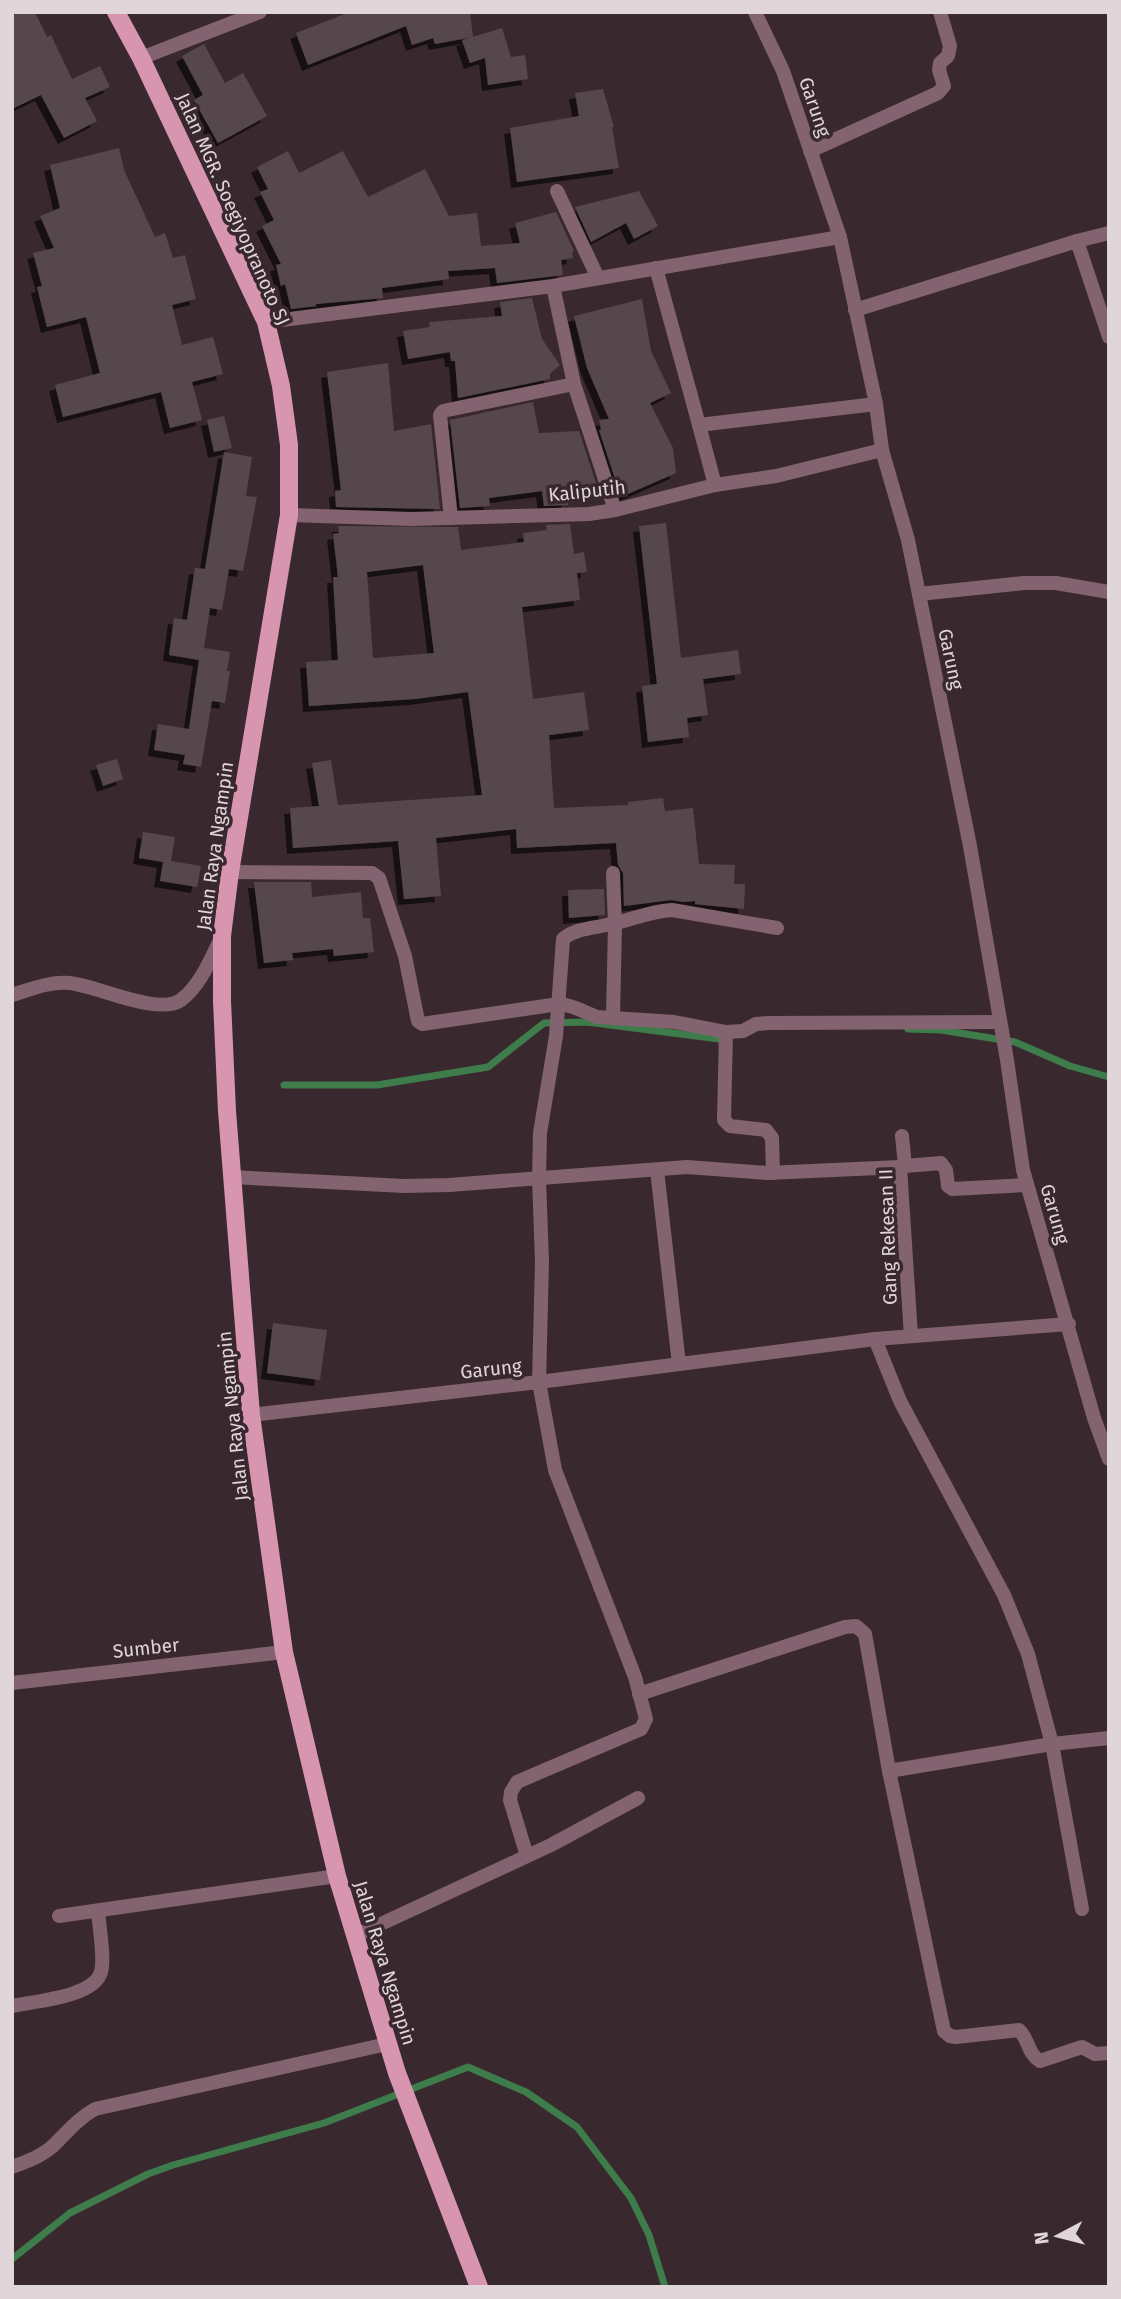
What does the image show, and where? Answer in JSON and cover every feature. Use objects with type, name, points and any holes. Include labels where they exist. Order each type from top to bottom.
[{"type":"main road","name":"Jalan MGR. Soegiyopranoto SJ","points":[[116,12],[141,58],[266,322],[281,386],[289,445],[289,515]]},
{"type":"main road","name":"Jalan Raya Ngampin","points":[[289,515],[230,872],[222,936],[222,1001],[232,1177],[251,1415],[284,1652],[337,1876],[387,2044],[412,2117],[480,2287]]},
{"type":"street","points":[[141,58],[260,12]]},
{"type":"street","name":"Garung","points":[[755,12],[783,71],[840,237],[876,404],[882,450],[908,540],[970,846],[1023,1170],[1094,1418],[1109,1459]]},
{"type":"street","points":[[810,151],[938,93],[944,86],[939,70],[940,63],[948,56],[950,46],[940,12]]},
{"type":"street","points":[[557,191],[598,278]]},
{"type":"street","points":[[855,310],[1109,233]]},
{"type":"street","points":[[266,322],[553,286],[840,237]]},
{"type":"street","points":[[1077,241],[1109,337]]},
{"type":"street","points":[[656,268],[715,485]]},
{"type":"street","points":[[553,286],[574,384],[615,510]]},
{"type":"street","points":[[451,518],[440,415],[443,411],[574,384]]},
{"type":"street","points":[[699,425],[876,404]]},
{"type":"street","name":"Kaliputih","points":[[289,515],[451,518],[589,514],[882,450]]},
{"type":"street","points":[[919,594],[1024,583],[1056,583],[1109,592]]},
{"type":"street","points":[[230,872],[372,873],[379,878],[405,956],[418,1021],[422,1024],[559,1004],[574,1005],[597,1017],[674,1022],[726,1032],[743,1031],[756,1024],[769,1023],[1000,1022]]},
{"type":"street","points":[[613,873],[613,1017]]},
{"type":"street","points":[[527,1856],[510,1800],[517,1782],[641,1729],[646,1719],[555,1470],[539,1382],[540,1133],[556,1036],[564,939],[570,933],[654,911],[672,910],[777,928]]},
{"type":"street","points":[[12,995],[49,984],[70,983],[163,1006],[180,1001],[198,982],[222,936]]},
{"type":"street","points":[[726,1032],[724,1120],[730,1126],[766,1130],[772,1138],[773,1173]]},
{"type":"street","name":"Gang Rekesan II","points":[[902,1136],[911,1336]]},
{"type":"street","points":[[232,1177],[404,1186],[483,1184],[687,1167],[773,1173],[941,1163],[946,1170],[948,1186],[953,1189],[1027,1185]]},
{"type":"street","points":[[657,1170],[679,1364]]},
{"type":"street","name":"Garung","points":[[251,1415],[875,1339],[1069,1324]]},
{"type":"street","points":[[875,1339],[909,1420],[1004,1595],[1028,1654],[1052,1744],[1083,1909]]},
{"type":"street","points":[[639,1694],[845,1627],[856,1626],[865,1634],[889,1771],[944,2031],[956,2037],[1019,2029],[1024,2035],[1031,2056],[1040,2061],[1082,2047],[1094,2054],[1109,2053]]},
{"type":"street","name":"Sumber","points":[[12,1683],[284,1652]]},
{"type":"street","points":[[889,1771],[1052,1744],[1109,1738]]},
{"type":"street","points":[[355,1936],[527,1856],[638,1798]]},
{"type":"street","points":[[59,1916],[337,1876]]},
{"type":"street","points":[[12,2006],[86,1990],[97,1981],[102,1969],[98,1911]]},
{"type":"street","points":[[12,2167],[32,2160],[55,2145],[74,2123],[95,2109],[387,2044]]},
{"type":"building","points":[[20,12],[35,12],[47,37],[51,35],[72,79],[100,66],[110,87],[85,98],[97,121],[64,138],[41,95],[12,109],[12,16]]},
{"type":"building","points":[[350,12],[470,12],[473,37],[435,44],[433,38],[412,45],[406,26],[308,65],[296,33]]},
{"type":"building","points":[[502,28],[511,57],[525,55],[528,79],[488,85],[485,58],[470,63],[462,40]]},
{"type":"building","points":[[204,44],[225,83],[243,73],[267,116],[218,143],[194,100],[203,95],[182,56]]},
{"type":"building","points":[[603,89],[614,127],[619,168],[517,182],[510,128],[579,116],[575,93]]},
{"type":"building","points":[[119,148],[124,170],[155,237],[165,233],[173,258],[185,255],[196,299],[172,305],[182,345],[213,337],[223,374],[192,382],[202,420],[170,428],[161,392],[63,417],[55,385],[100,373],[86,317],[47,327],[37,287],[42,286],[33,253],[54,248],[40,216],[60,208],[50,165]]},
{"type":"building","points":[[288,151],[299,173],[343,151],[368,197],[425,169],[449,216],[477,213],[481,246],[520,243],[515,223],[556,212],[574,251],[573,258],[561,260],[563,275],[497,283],[495,268],[448,271],[449,279],[382,288],[383,298],[291,309],[285,284],[281,286],[276,265],[281,264],[262,226],[274,220],[260,192],[268,189],[257,167]]},
{"type":"building","points":[[639,191],[658,226],[634,239],[626,223],[591,242],[575,207]]},
{"type":"building","points":[[532,298],[542,339],[560,365],[550,374],[550,379],[458,398],[455,361],[451,361],[450,352],[408,359],[403,331],[430,327],[429,322],[502,316],[500,302]]},
{"type":"building","points":[[642,299],[651,351],[671,393],[650,403],[673,448],[676,473],[621,497],[599,430],[599,420],[609,419],[587,368],[574,316]]},
{"type":"building","points":[[388,363],[394,431],[431,424],[440,509],[336,507],[335,491],[341,490],[327,372]]},
{"type":"building","points":[[533,402],[539,433],[579,431],[599,492],[567,496],[568,505],[544,506],[542,491],[489,498],[490,506],[460,508],[450,420]]},
{"type":"building","points":[[224,416],[232,448],[214,452],[207,420]]},
{"type":"building","points":[[224,452],[252,457],[246,496],[257,497],[243,571],[229,569],[222,610],[210,608],[204,648],[230,652],[227,671],[230,671],[225,703],[212,701],[201,767],[183,764],[185,755],[154,750],[158,724],[189,729],[199,660],[169,655],[174,618],[187,620],[195,568],[205,569]]},
{"type":"building","points":[[666,523],[681,658],[738,650],[741,674],[703,679],[708,715],[687,718],[689,737],[648,742],[642,686],[657,684],[639,526]]},
{"type":"building","points":[[570,524],[574,554],[584,552],[587,572],[577,573],[580,600],[522,607],[533,699],[584,692],[589,730],[549,735],[554,808],[628,805],[628,802],[663,798],[665,811],[693,808],[699,864],[735,865],[734,884],[745,884],[744,909],[671,900],[624,906],[623,873],[618,865],[616,843],[517,848],[516,829],[436,838],[441,896],[404,899],[398,841],[293,848],[290,808],[319,806],[312,763],[331,760],[338,805],[482,795],[468,692],[415,699],[309,706],[306,662],[338,660],[333,577],[338,577],[333,534],[339,533],[338,526],[458,527],[461,550],[524,542],[523,533],[547,530],[546,525]],"holes":[[[423,565],[434,653],[373,658],[367,572]]]},
{"type":"building","points":[[117,759],[123,779],[103,786],[96,765]]},
{"type":"building","points":[[143,832],[175,837],[171,861],[201,866],[197,887],[160,881],[163,862],[139,858]]},
{"type":"building","points":[[254,882],[311,882],[312,897],[361,892],[363,918],[370,918],[374,952],[334,956],[333,949],[292,953],[293,960],[264,963]]},
{"type":"building","points":[[604,889],[605,915],[569,918],[568,890]]},
{"type":"building","points":[[273,1323],[327,1330],[320,1380],[267,1373]]},
{"type":"waterway","points":[[284,1085],[377,1085],[488,1067],[544,1023],[587,1022],[727,1040]]},
{"type":"waterway","points":[[908,1029],[941,1030],[1015,1042],[1070,1066],[1109,1077]]},
{"type":"waterway","points":[[12,2259],[70,2213],[148,2174],[324,2123],[468,2067],[526,2092],[577,2127],[631,2198],[649,2235],[665,2287]]}]
